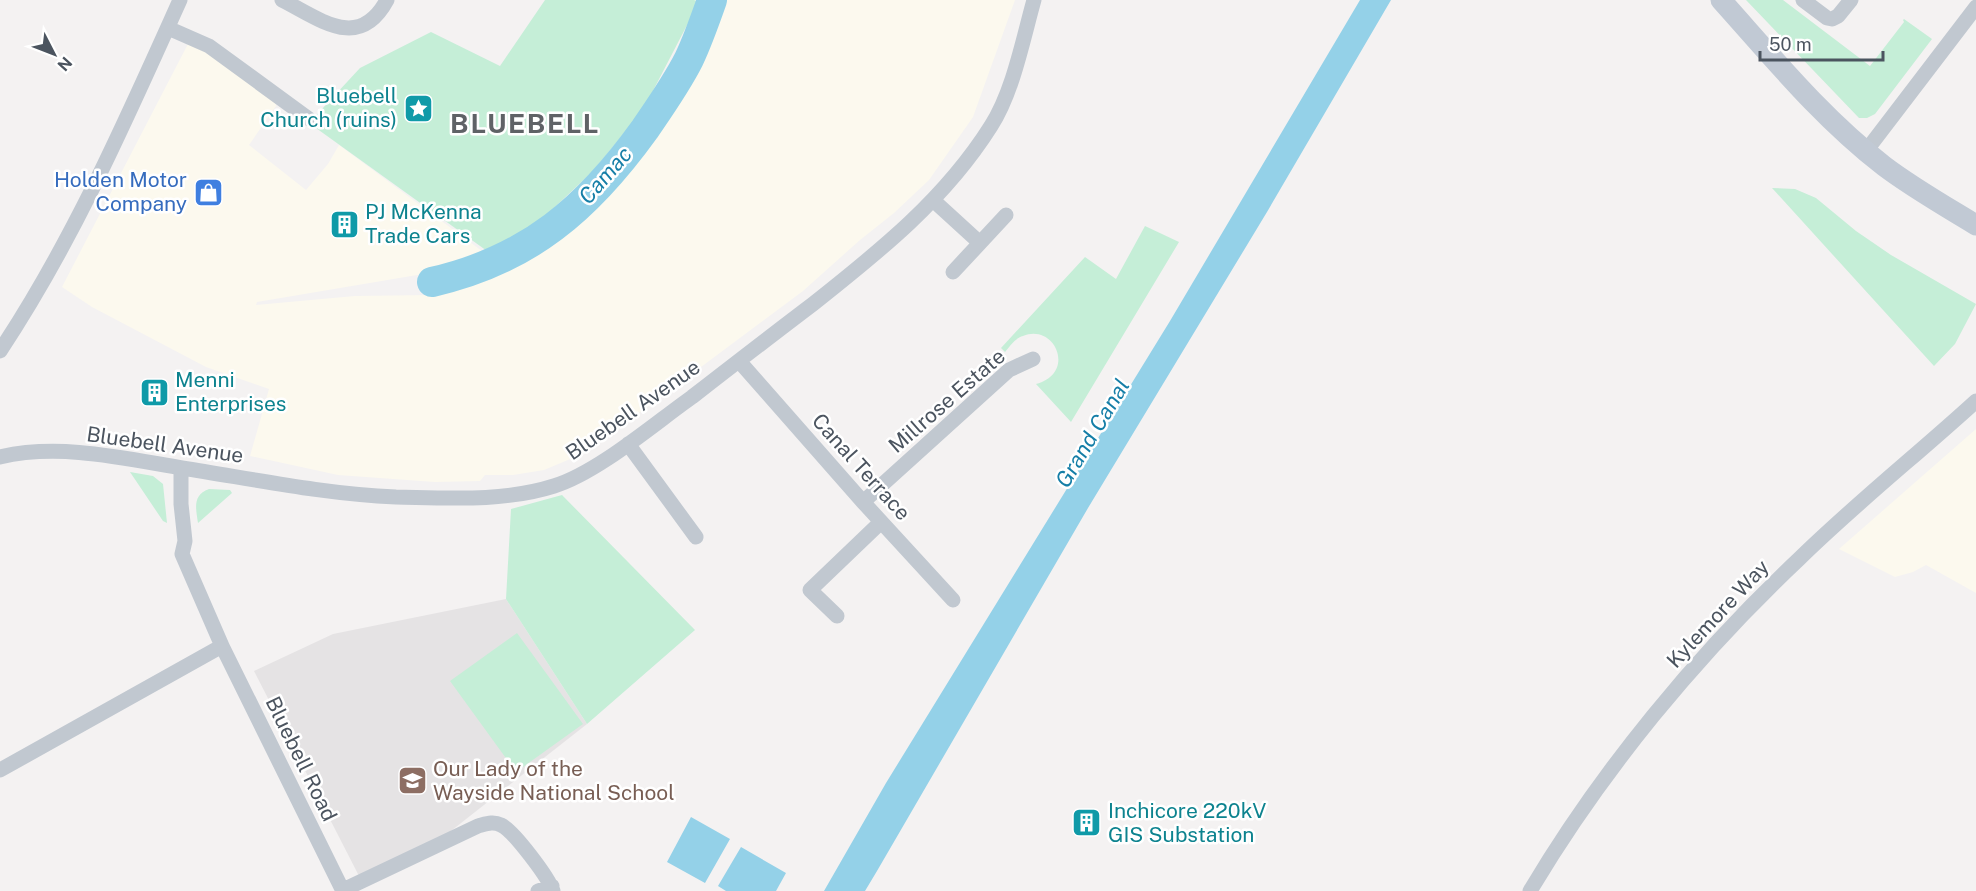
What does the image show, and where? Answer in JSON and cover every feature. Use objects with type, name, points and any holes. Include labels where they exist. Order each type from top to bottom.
[{"type":"main road","points":[[1721,0],[1809,98],[1866,151],[1901,179],[1976,225]]},
{"type":"street","points":[[0,351],[34,298],[101,175],[180,0]]},
{"type":"street","points":[[282,0],[345,29],[360,27],[369,22],[377,16],[387,0]]},
{"type":"street","name":"Bluebell Avenue","points":[[0,457],[17,453],[82,453],[356,494],[497,496],[559,485],[583,473],[628,444],[739,361],[895,238],[934,201],[961,170],[993,123],[1005,98],[1034,0]]},
{"type":"street","points":[[1803,0],[1827,18],[1832,19],[1838,16],[1851,0]]},
{"type":"street","points":[[1866,151],[1976,7]]},
{"type":"street","points":[[168,28],[209,46],[309,119]]},
{"type":"street","points":[[934,201],[980,243]]},
{"type":"street","points":[[953,272],[1006,215]]},
{"type":"street","name":"Millrose Estate","points":[[863,502],[1009,370],[1033,359]]},
{"type":"street","name":"Canal Terrace","points":[[739,361],[880,522],[953,600]]},
{"type":"street","name":"Kylemore Way","points":[[1530,891],[1613,768],[1717,642],[1800,557],[1976,401]]},
{"type":"street","points":[[628,444],[696,537]]},
{"type":"street","name":"Bluebell Road","points":[[181,468],[181,504],[185,541],[182,554],[222,646],[343,891],[478,826],[490,823],[499,823],[507,828],[538,865],[548,889]]},
{"type":"street","points":[[837,616],[810,590],[880,522]]},
{"type":"street","points":[[0,770],[222,646]]},
{"type":"shaded area","points":[[726,0],[1015,0],[973,117],[929,180],[803,291],[646,408],[575,457],[544,470],[513,475],[485,475],[480,481],[435,482],[338,475],[250,456],[269,389],[206,367],[92,307],[62,287],[189,42],[209,53],[275,100],[276,106],[249,145],[306,190],[328,164],[339,145],[486,254],[429,273],[257,302],[256,305],[355,296],[431,295],[482,272],[511,270],[558,242],[594,209],[643,152],[683,90]]},
{"type":"shaded area","points":[[1976,429],[1976,593],[1926,565],[1913,572],[1895,577],[1839,549]]},
{"type":"shaded area","name":"Our Lady of the Wayside National School","points":[[506,599],[587,724],[442,838],[359,876],[254,671],[333,634]]},
{"type":"green space","points":[[545,0],[694,0],[699,2],[643,110],[593,171],[539,222],[487,251],[309,123],[360,68],[431,32],[500,66]]},
{"type":"green space","points":[[1746,0],[1783,0],[1870,66],[1904,19],[1932,39],[1875,114],[1867,118],[1859,118]]},
{"type":"green space","points":[[1772,188],[1795,189],[1816,198],[1856,231],[1891,255],[1976,304],[1955,344],[1934,366]]},
{"type":"green space","points":[[1145,226],[1179,242],[1071,422],[1036,384],[1049,378],[1056,370],[1057,351],[1052,343],[1044,336],[1034,334],[1018,338],[1005,352],[1001,348],[1085,257],[1116,279]]},
{"type":"green space","points":[[130,472],[153,476],[163,484],[167,523],[163,521]]},
{"type":"green space","points":[[209,489],[230,490],[232,493],[198,523],[196,503],[200,495]]},
{"type":"green space","points":[[562,495],[695,630],[587,724],[506,599],[511,509]]},
{"type":"green space","points":[[517,633],[583,724],[516,772],[450,681]]},
{"type":"water","points":[[1360,0],[1391,0],[1267,212],[1088,508],[865,891],[824,891],[886,783],[1170,321]]},
{"type":"water","points":[[691,817],[730,839],[705,883],[667,862]]},
{"type":"water","points":[[741,847],[786,873],[776,891],[726,891],[718,886]]},
{"type":"waterway","name":"Camac","points":[[432,282],[498,260],[527,245],[554,227],[601,183],[645,129],[679,77],[689,59],[712,0]]},
{"type":"place","name":"Bluebell Church (ruins)","points":[[418,108]]},
{"type":"place","name":"Holden Motor Company","points":[[208,192]]},
{"type":"place","name":"PJ McKenna Trade Cars","points":[[344,224]]},
{"type":"place","name":"Menni Enterprises","points":[[154,392]]},
{"type":"place","name":"Our Lady of the Wayside National School","points":[[412,781]]},
{"type":"place","name":"Inchicore 220kV GIS Substation","points":[[1087,823]]},
{"type":"district","name":"BLUEBELL","points":[[525,124]]},
{"type":"water label","name":"Grand Canal","points":[[1092,433]]}]
